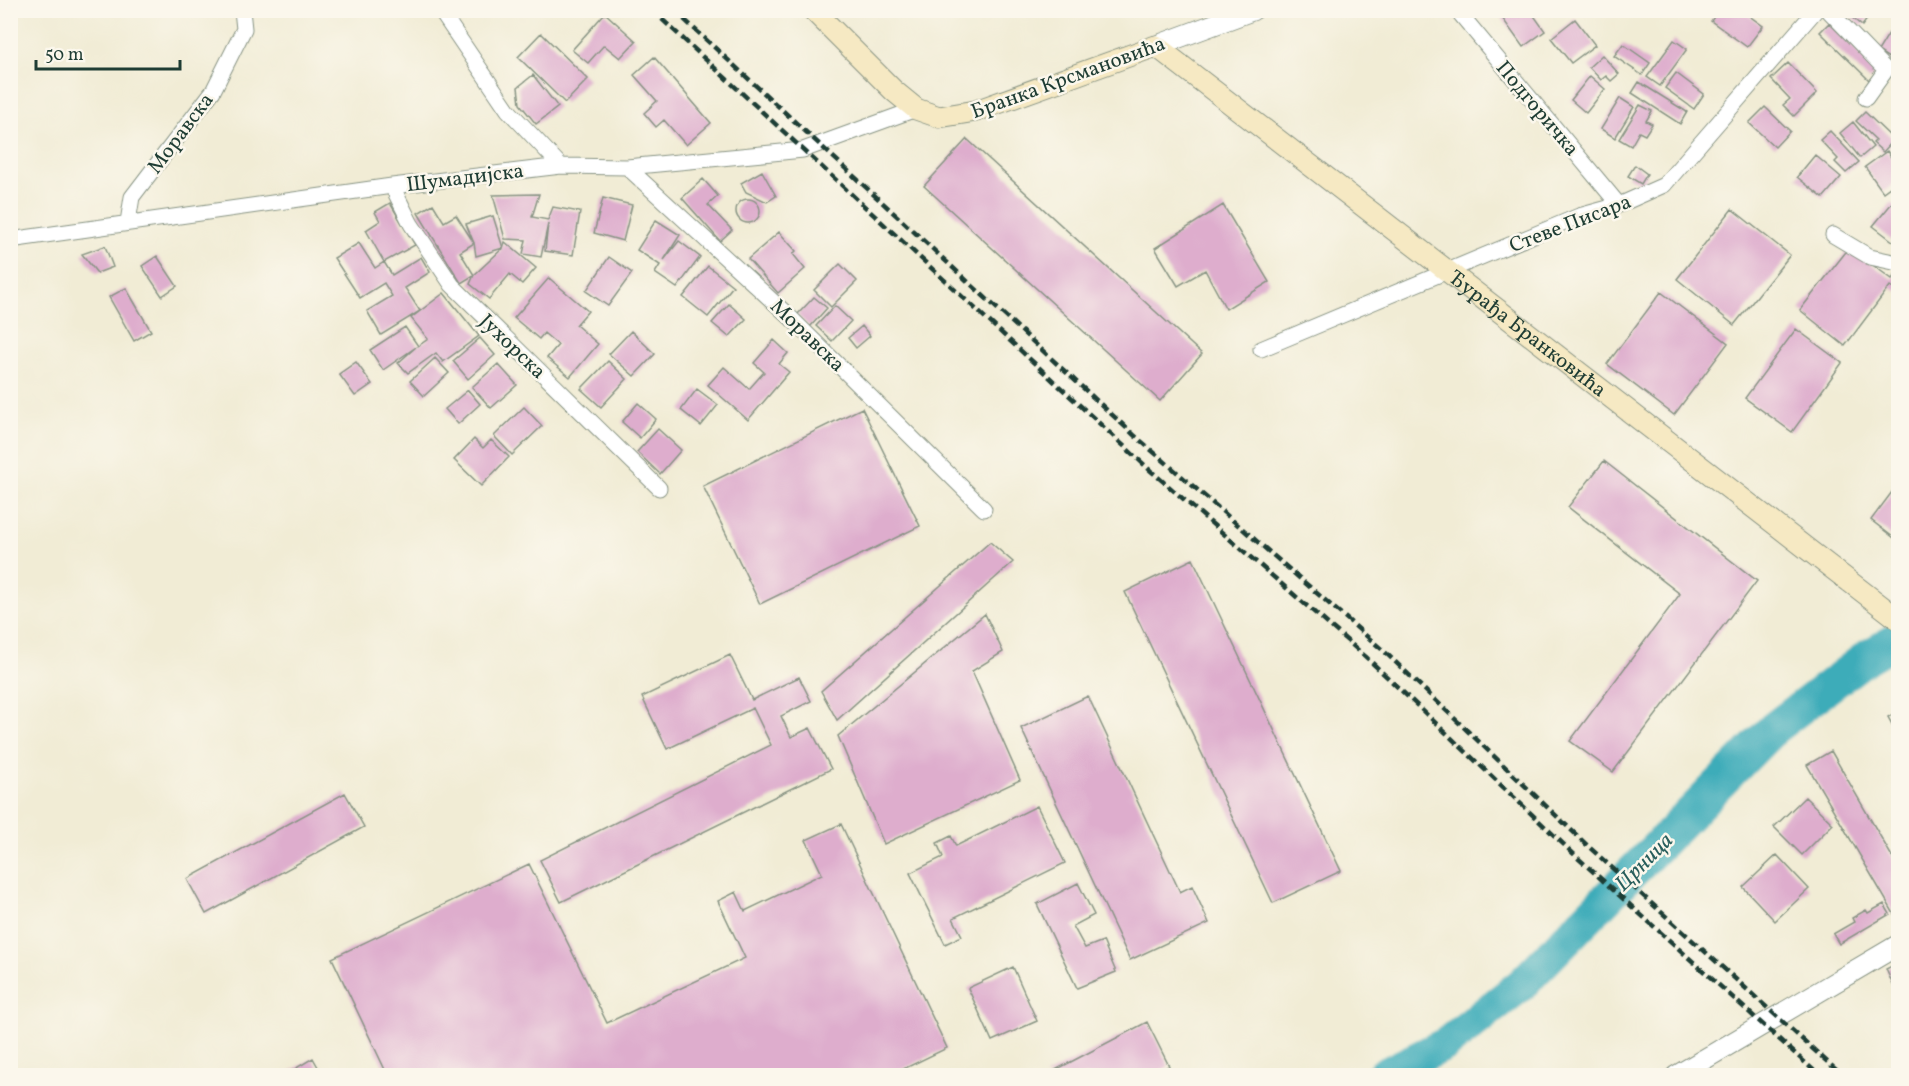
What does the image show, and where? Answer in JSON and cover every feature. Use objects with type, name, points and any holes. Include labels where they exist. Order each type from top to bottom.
[{"type":"main road","points":[[813,10],[879,78],[916,109]]},
{"type":"main road","name":"Бранка Крсмановића","points":[[916,109],[939,117],[961,115],[1156,46]]},
{"type":"main road","name":"Ђурађа Бранковића","points":[[1156,46],[1899,619]]},
{"type":"street","name":"Моравска","points":[[128,222],[132,197],[213,91],[244,29],[242,10]]},
{"type":"street","points":[[440,10],[508,110],[561,166]]},
{"type":"street","name":"Бранка Крсмановића","points":[[1156,46],[1253,10]]},
{"type":"street","name":"Подгоричка","points":[[1457,10],[1619,205]]},
{"type":"street","name":"Стеве Писара","points":[[1261,349],[1579,216],[1619,205],[1650,193],[1677,173],[1816,10]]},
{"type":"street","points":[[1828,10],[1886,70],[1866,98]]},
{"type":"street","name":"Шумадијска","points":[[10,240],[392,186],[561,166],[627,167],[803,150],[916,109]]},
{"type":"street","name":"Моравска","points":[[627,167],[775,302],[984,509]]},
{"type":"street","name":"Јухорска","points":[[392,186],[411,224],[452,285],[659,488]]},
{"type":"street","points":[[1833,235],[1870,256],[1899,263]]},
{"type":"street","points":[[1676,1076],[1899,945]]},
{"type":"building","points":[[1506,10],[1530,10],[1545,31],[1523,47],[1500,15]]},
{"type":"building","points":[[1719,10],[1741,10],[1763,26],[1747,47],[1711,21]]},
{"type":"building","points":[[1843,10],[1874,10],[1862,26]]},
{"type":"building","points":[[605,13],[636,41],[620,58],[604,45],[588,63],[572,50]]},
{"type":"building","points":[[1575,19],[1595,45],[1571,63],[1551,38]]},
{"type":"building","points":[[1829,23],[1878,71],[1869,80],[1820,32]]},
{"type":"building","points":[[541,33],[588,79],[565,103],[518,57]]},
{"type":"building","points":[[1889,33],[1898,39],[1898,64],[1878,51]]},
{"type":"building","points":[[1674,40],[1687,49],[1660,86],[1647,77]]},
{"type":"building","points":[[1623,44],[1650,63],[1642,75],[1614,56]]},
{"type":"building","points":[[1602,55],[1619,74],[1611,81],[1606,76],[1601,80],[1589,67]]},
{"type":"building","points":[[654,57],[711,123],[686,145],[664,120],[656,127],[644,113],[657,101],[634,75]]},
{"type":"building","points":[[1788,63],[1817,93],[1794,116],[1783,105],[1790,99],[1771,79]]},
{"type":"building","points":[[1676,73],[1704,94],[1694,109],[1665,88]]},
{"type":"building","points":[[533,75],[558,107],[536,124],[520,104],[518,87]]},
{"type":"building","points":[[1590,76],[1605,89],[1586,113],[1571,100]]},
{"type":"building","points":[[1639,82],[1687,112],[1680,124],[1632,93]]},
{"type":"building","points":[[1620,98],[1634,107],[1615,138],[1601,129]]},
{"type":"building","points":[[1640,105],[1652,111],[1646,121],[1652,124],[1645,135],[1639,132],[1631,146],[1619,139]]},
{"type":"building","points":[[1765,107],[1790,131],[1775,147],[1749,123]]},
{"type":"building","points":[[1865,112],[1894,140],[1883,152],[1873,143],[1876,140],[1856,121]]},
{"type":"building","points":[[1853,122],[1873,147],[1860,158],[1840,133]]},
{"type":"building","points":[[1830,131],[1859,162],[1846,173],[1835,162],[1838,159],[1820,140]]},
{"type":"building","points":[[967,139],[1202,354],[1160,401],[924,186]]},
{"type":"building","points":[[1887,151],[1898,168],[1898,181],[1883,192],[1865,167]]},
{"type":"building","points":[[1815,155],[1841,177],[1823,198],[1797,177]]},
{"type":"building","points":[[1635,165],[1647,174],[1641,184],[1628,176]]},
{"type":"building","points":[[762,171],[776,196],[767,202],[746,192],[741,183]]},
{"type":"building","points":[[703,179],[718,196],[708,205],[732,230],[720,241],[682,198]]},
{"type":"building","points":[[539,194],[532,217],[548,220],[553,207],[580,212],[573,255],[545,251],[548,224],[541,257],[523,254],[526,240],[505,239],[493,195]]},
{"type":"building","points":[[603,198],[632,205],[623,241],[594,233]]},
{"type":"building","points":[[748,199],[756,203],[760,211],[756,219],[748,223],[740,219],[736,211],[740,203]]},
{"type":"building","points":[[390,203],[415,245],[384,262],[366,230],[380,221],[375,212]]},
{"type":"building","points":[[1892,203],[1898,208],[1898,236],[1894,242],[1873,226]]},
{"type":"building","points":[[433,204],[444,222],[456,215],[474,243],[460,252],[474,275],[461,283],[418,213]]},
{"type":"building","points":[[1223,205],[1269,282],[1226,309],[1205,270],[1178,286],[1155,248]]},
{"type":"building","points":[[1732,209],[1790,255],[1734,325],[1677,279]]},
{"type":"building","points":[[493,216],[503,248],[476,256],[474,243],[466,224]]},
{"type":"building","points":[[656,220],[680,235],[664,260],[679,241],[700,257],[677,288],[655,273],[660,265],[637,250]]},
{"type":"building","points":[[779,232],[796,251],[793,254],[805,269],[778,293],[748,259]]},
{"type":"building","points":[[505,242],[536,268],[522,284],[510,274],[489,299],[470,284],[474,275],[503,248]]},
{"type":"building","points":[[359,243],[375,268],[384,262],[392,275],[421,257],[430,272],[405,288],[420,311],[381,335],[367,311],[392,296],[384,283],[360,298],[334,258]]},
{"type":"building","points":[[105,246],[113,267],[97,273],[82,254]]},
{"type":"building","points":[[1849,248],[1892,279],[1898,271],[1898,292],[1890,286],[1845,346],[1800,310]]},
{"type":"building","points":[[157,256],[177,286],[162,296],[142,266]]},
{"type":"building","points":[[609,257],[632,273],[608,306],[586,291]]},
{"type":"building","points":[[840,264],[857,281],[831,307],[814,290]]},
{"type":"building","points":[[708,266],[733,286],[708,317],[683,297]]},
{"type":"building","points":[[549,278],[588,311],[576,325],[598,344],[570,377],[547,358],[558,345],[544,333],[539,339],[514,318]]},
{"type":"building","points":[[126,288],[151,331],[134,341],[109,297]]},
{"type":"building","points":[[1661,292],[1728,343],[1674,415],[1607,364]]},
{"type":"building","points":[[444,293],[479,336],[443,362],[436,353],[408,373],[398,363],[416,347],[383,370],[370,350],[405,327],[418,346],[428,339],[411,318]]},
{"type":"building","points":[[814,297],[827,308],[810,327],[797,315]]},
{"type":"building","points":[[729,304],[746,319],[729,337],[712,323]]},
{"type":"building","points":[[835,306],[851,321],[832,341],[816,326]]},
{"type":"building","points":[[862,326],[870,336],[856,348],[848,338]]},
{"type":"building","points":[[1796,329],[1842,363],[1792,432],[1745,398]]},
{"type":"building","points":[[631,331],[655,354],[634,376],[609,354]]},
{"type":"building","points":[[480,338],[495,355],[468,379],[453,361]]},
{"type":"building","points":[[774,340],[788,353],[779,364],[789,372],[748,420],[708,385],[724,367],[749,389],[764,372],[754,363]]},
{"type":"building","points":[[435,358],[449,373],[424,396],[410,381]]},
{"type":"building","points":[[608,361],[627,379],[601,407],[581,389]]},
{"type":"building","points":[[356,362],[372,384],[355,396],[339,374]]},
{"type":"building","points":[[498,364],[517,385],[491,408],[472,387]]},
{"type":"building","points":[[697,389],[718,405],[701,426],[681,410]]},
{"type":"building","points":[[468,390],[480,404],[458,424],[445,409]]},
{"type":"building","points":[[638,403],[656,419],[640,438],[622,422]]},
{"type":"building","points":[[524,407],[542,426],[512,455],[494,436]]},
{"type":"building","points":[[862,408],[920,526],[760,604],[703,486]]},
{"type":"building","points":[[658,429],[681,450],[660,474],[637,452]]},
{"type":"building","points":[[474,439],[483,448],[491,440],[509,457],[481,486],[454,460]]},
{"type":"building","points":[[1604,461],[1757,581],[1613,772],[1570,741],[1680,594],[1568,507]]},
{"type":"building","points":[[1898,484],[1898,541],[1871,520]]},
{"type":"building","points":[[990,542],[1013,562],[837,720],[821,691]]},
{"type":"building","points":[[1193,559],[1341,871],[1273,903],[1125,592]]},
{"type":"building","points":[[985,614],[1003,652],[972,671],[1020,780],[884,844],[838,736]]},
{"type":"building","points":[[730,655],[752,700],[799,677],[811,701],[781,716],[791,737],[810,728],[831,769],[561,902],[540,860],[771,745],[753,708],[667,749],[642,697]]},
{"type":"building","points":[[1088,696],[1180,892],[1192,886],[1209,923],[1130,960],[1021,728]]},
{"type":"building","points":[[1898,711],[1898,735],[1888,717]]},
{"type":"building","points":[[1831,751],[1898,867],[1897,919],[1807,765]]},
{"type":"building","points":[[345,793],[364,827],[206,914],[187,879]]},
{"type":"building","points":[[1805,797],[1833,824],[1802,855],[1774,827]]},
{"type":"building","points":[[1037,806],[1065,863],[953,918],[962,936],[945,944],[910,873],[943,857],[937,843],[951,836],[956,846]]},
{"type":"building","points":[[841,824],[947,1048],[889,1076],[388,1076],[332,958],[529,864],[607,1023],[745,958],[718,901],[736,892],[745,911],[822,874],[806,840]]},
{"type":"building","points":[[1777,855],[1809,889],[1775,921],[1743,887]]},
{"type":"building","points":[[1078,883],[1094,915],[1073,926],[1085,948],[1103,941],[1116,972],[1077,988],[1037,904]]},
{"type":"building","points":[[1884,904],[1890,914],[1839,944],[1833,934],[1854,922],[1852,918],[1866,910],[1868,913]]},
{"type":"building","points":[[1898,963],[1898,996],[1886,969]]},
{"type":"building","points":[[1013,967],[1037,1021],[992,1041],[968,988]]},
{"type":"building","points":[[1147,1022],[1169,1066],[1150,1076],[1044,1076]]},
{"type":"building","points":[[313,1058],[323,1076],[283,1076]]},
{"type":"waterway","name":"Црница","points":[[1382,1076],[1446,1044],[1522,984],[1774,728],[1867,657],[1898,639]]},
{"type":"railway","points":[[652,10],[1151,471],[1366,657],[1579,859],[1820,1076]]},
{"type":"railway","points":[[674,10],[1134,435],[1385,652],[1589,847],[1843,1076]]}]
